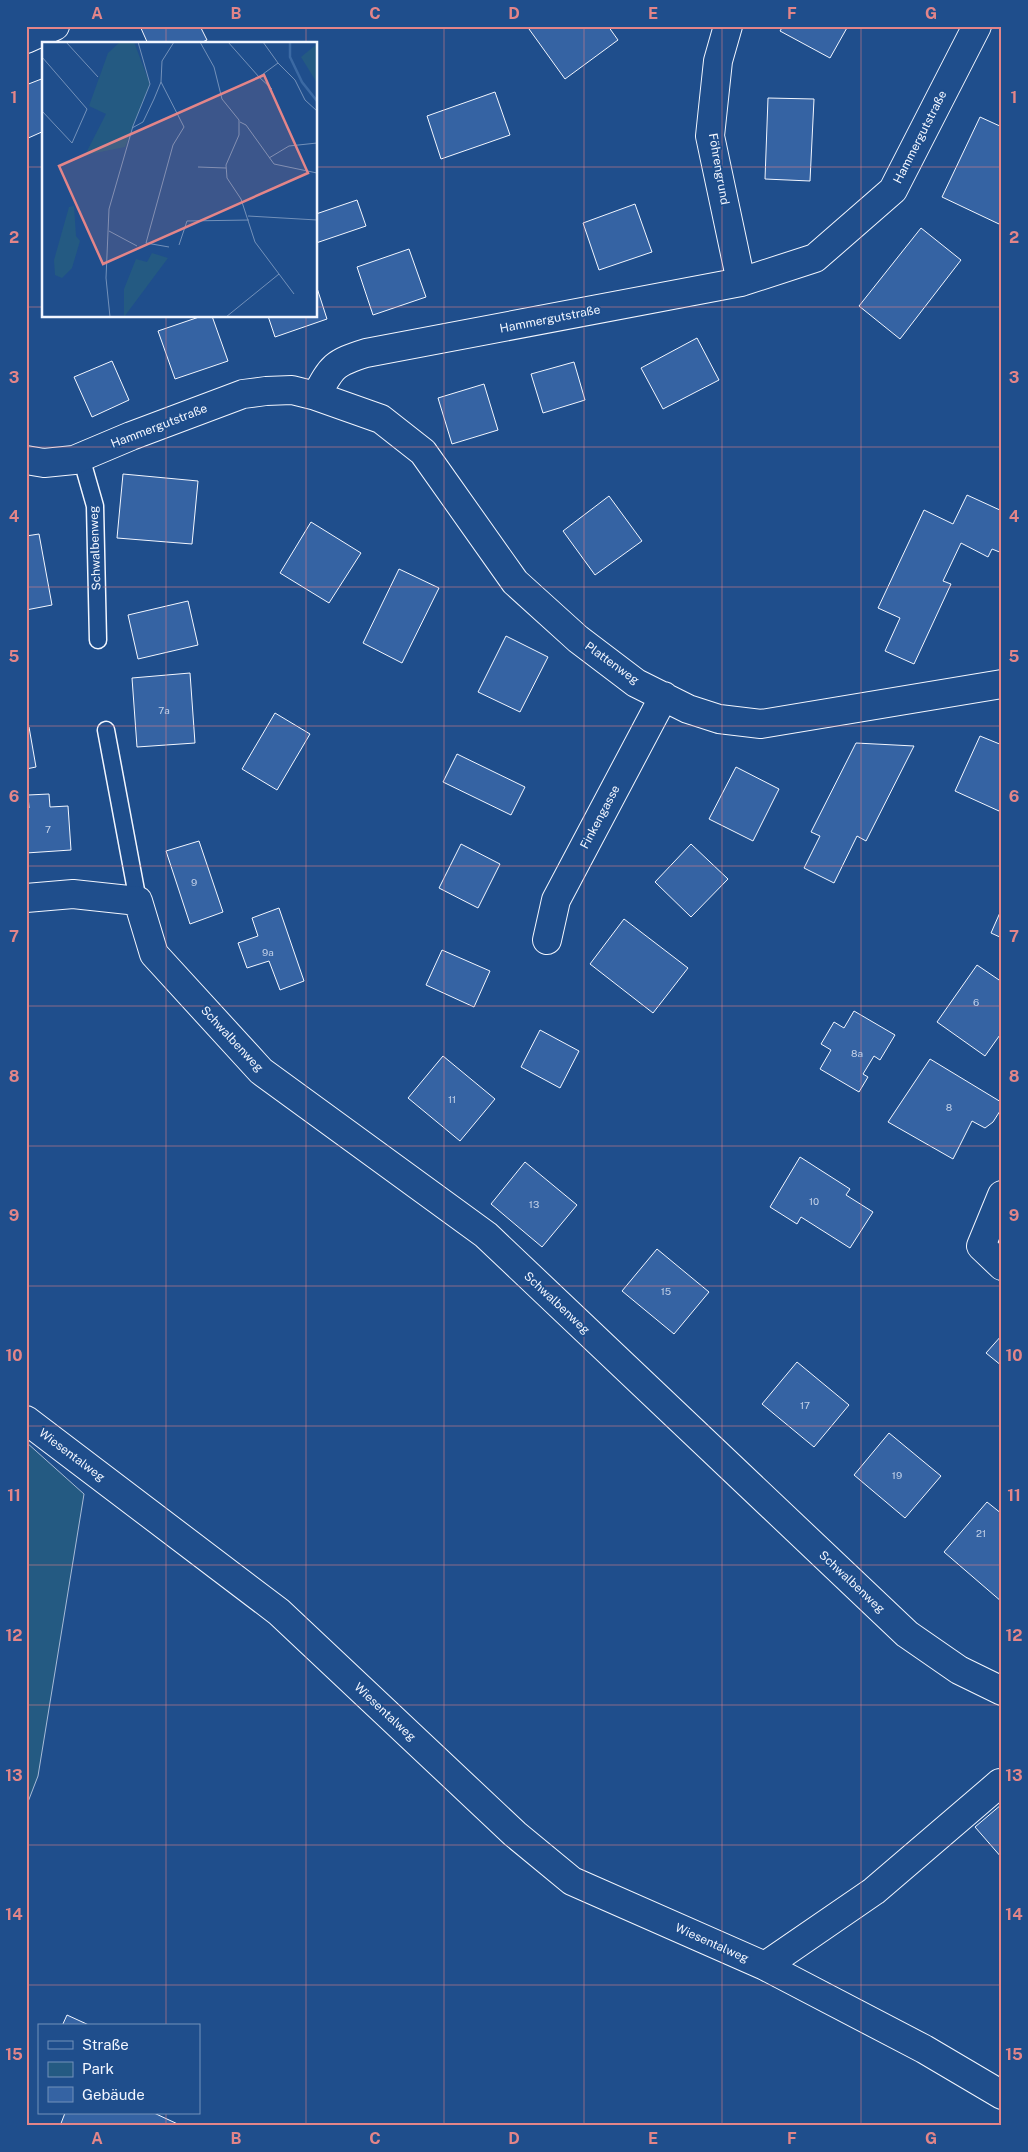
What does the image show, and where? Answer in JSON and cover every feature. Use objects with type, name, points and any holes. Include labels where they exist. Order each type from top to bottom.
[{"type":"street","points":[[26,38],[55,26]]},
{"type":"street","name":"Föhrengrund","points":[[728,26],[718,62],[710,136],[741,282]]},
{"type":"street","name":"Hammergutstraße","points":[[26,460],[44,464],[74,460],[131,436],[244,394],[266,390],[292,390],[316,396],[329,371],[345,360],[366,353],[741,282],[815,258],[892,190],[977,26]]},
{"type":"street","name":"Plattenweg","points":[[316,396],[381,419],[423,452],[515,582],[578,639],[636,683],[688,709],[719,719],[761,724],[995,683],[1002,684]]},
{"type":"street","name":"Finkengasse","points":[[547,940],[556,900],[664,696]]},
{"type":"street","points":[[26,898],[73,894],[138,900]]},
{"type":"street","name":"Schwalbenweg","points":[[138,900],[154,954],[261,1072],[486,1235],[907,1634],[959,1670],[1002,1691]]},
{"type":"street","points":[[1002,1195],[981,1246],[1002,1266]]},
{"type":"street","name":"Wiesentalweg","points":[[26,1420],[279,1612],[515,1834],[572,1881],[765,1966],[924,2049],[1002,2095]]},
{"type":"street","name":"Wiesentalweg","points":[[765,1966],[874,1891],[1000,1783]]},
{"type":"lane","name":"Schwalbenweg","points":[[81,457],[95,506],[98,640]]},
{"type":"lane","name":"Schwalbenweg","points":[[106,730],[138,900]]},
{"type":"green space","points":[[26,1442],[84,1494],[38,1776],[26,1807]]},
{"type":"building","points":[[140,26],[200,26],[207,40],[202,42],[147,42]]},
{"type":"building","points":[[533,26],[608,26],[618,40],[565,79],[529,29]]},
{"type":"building","points":[[783,26],[848,26],[830,58],[780,31]]},
{"type":"building","points":[[42,79],[42,132],[26,139],[26,85]]},
{"type":"building","points":[[495,92],[510,135],[441,159],[427,116]]},
{"type":"building","points":[[768,98],[814,99],[810,181],[765,179]]},
{"type":"building","points":[[980,117],[1002,127],[1002,218],[999,224],[942,197]]},
{"type":"building","points":[[357,200],[366,226],[318,242],[318,213]]},
{"type":"building","points":[[635,204],[652,252],[599,270],[583,223]]},
{"type":"building","points":[[921,228],[961,260],[900,339],[859,306]]},
{"type":"building","points":[[409,249],[426,297],[373,315],[357,267]]},
{"type":"building","points":[[318,291],[327,319],[275,337],[269,318],[318,318]]},
{"type":"building","points":[[196,318],[213,318],[228,361],[175,379],[158,331]]},
{"type":"building","points":[[697,338],[719,380],[663,409],[641,368]]},
{"type":"building","points":[[112,361],[129,400],[92,417],[74,377]]},
{"type":"building","points":[[574,362],[585,400],[543,413],[531,374]]},
{"type":"building","points":[[484,384],[498,430],[452,444],[438,398]]},
{"type":"building","points":[[123,474],[198,481],[192,544],[117,538]]},
{"type":"building","points":[[967,495],[1002,511],[1002,553],[992,549],[988,557],[961,543],[943,581],[951,584],[914,664],[885,651],[900,618],[878,608],[924,510],[953,524]]},
{"type":"building","points":[[609,496],[642,541],[595,575],[563,531]]},
{"type":"building","points":[[311,522],[361,553],[329,603],[280,573]]},
{"type":"building","points":[[39,534],[52,605],[26,610],[26,536]]},
{"type":"building","points":[[399,569],[439,588],[402,663],[363,643]]},
{"type":"building","points":[[188,601],[198,645],[138,659],[128,615]]},
{"type":"building","points":[[506,636],[548,657],[520,712],[478,692]]},
{"type":"building","points":[[190,673],[195,743],[137,747],[132,678]]},
{"type":"building","points":[[275,713],[310,734],[277,790],[242,769]]},
{"type":"building","points":[[29,727],[36,767],[26,769],[26,728]]},
{"type":"building","points":[[980,736],[1002,745],[1002,805],[999,811],[955,791]]},
{"type":"building","points":[[856,743],[914,746],[866,841],[857,836],[834,883],[804,868],[820,836],[811,832]]},
{"type":"building","points":[[457,754],[525,787],[511,815],[443,782]]},
{"type":"building","points":[[736,767],[779,789],[753,841],[709,819]]},
{"type":"building","points":[[49,794],[50,807],[68,806],[71,850],[26,853],[26,808],[29,808],[28,795]]},
{"type":"building","points":[[199,841],[223,912],[190,924],[166,851]]},
{"type":"building","points":[[461,844],[500,864],[478,908],[439,888]]},
{"type":"building","points":[[691,844],[728,879],[691,917],[655,882]]},
{"type":"building","points":[[279,908],[304,981],[280,990],[269,961],[247,968],[238,943],[258,936],[252,918]]},
{"type":"building","points":[[1002,908],[1002,938],[991,933]]},
{"type":"building","points":[[624,919],[688,968],[653,1013],[590,964]]},
{"type":"building","points":[[442,950],[490,971],[474,1007],[426,985]]},
{"type":"building","points":[[977,965],[1002,982],[1002,1032],[985,1056],[937,1022]]},
{"type":"building","points":[[854,1011],[895,1035],[880,1060],[874,1056],[863,1074],[868,1077],[859,1092],[820,1069],[831,1050],[821,1044],[834,1022],[844,1028]]},
{"type":"building","points":[[540,1030],[579,1051],[560,1088],[521,1067]]},
{"type":"building","points":[[443,1056],[495,1099],[460,1141],[408,1098]]},
{"type":"building","points":[[930,1059],[1001,1102],[1000,1111],[993,1122],[985,1128],[972,1121],[953,1159],[888,1122]]},
{"type":"building","points":[[800,1157],[850,1189],[846,1195],[873,1212],[850,1248],[801,1217],[797,1224],[770,1207]]},
{"type":"building","points":[[525,1162],[577,1205],[542,1247],[491,1204]]},
{"type":"building","points":[[657,1249],[709,1292],[674,1334],[622,1291]]},
{"type":"building","points":[[1002,1335],[1002,1366],[986,1353]]},
{"type":"building","points":[[797,1362],[849,1405],[814,1447],[762,1404]]},
{"type":"building","points":[[889,1433],[941,1476],[905,1518],[854,1475]]},
{"type":"building","points":[[987,1502],[1002,1514],[1002,1602],[944,1552]]},
{"type":"building","points":[[1002,1804],[1002,1858],[975,1827]]},
{"type":"building","points":[[67,2015],[87,2024],[63,2024]]},
{"type":"building","points":[[65,2114],[156,2114],[182,2126],[60,2126]]}]
